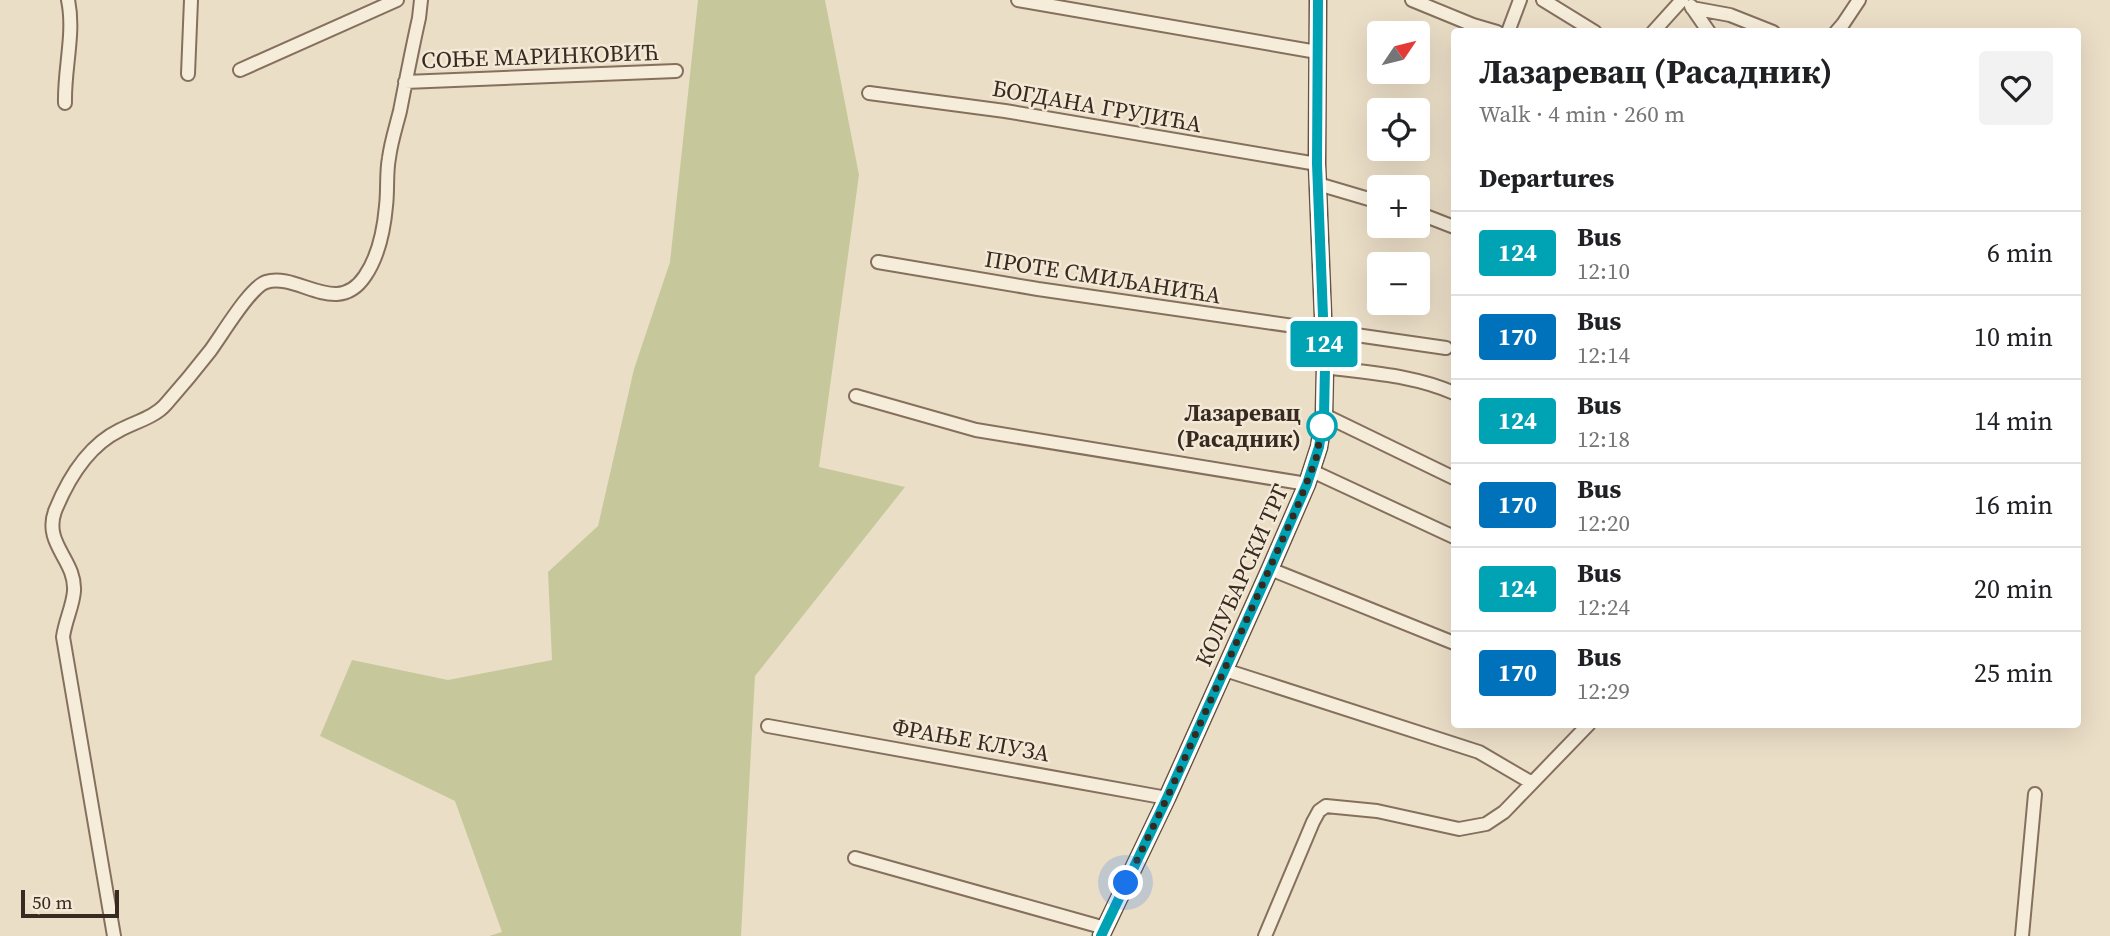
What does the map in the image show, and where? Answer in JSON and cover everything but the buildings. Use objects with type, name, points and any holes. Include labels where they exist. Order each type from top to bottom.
[{"type":"street","points":[[65,103],[70,28],[68,0]]},
{"type":"street","points":[[188,74],[191,0]]},
{"type":"street","points":[[240,70],[397,0]]},
{"type":"street","points":[[114,936],[64,637],[74,590],[67,564],[52,532],[55,511],[67,486],[93,447],[118,430],[165,407],[254,290],[264,282],[276,280],[330,294],[341,293],[364,278],[377,250],[386,207],[388,159],[421,0]]},
{"type":"street","points":[[1018,0],[1317,52]]},
{"type":"street","name":"КОЛУБАРСКИ ТРГ","points":[[1103,932],[1167,798],[1270,569],[1319,447],[1324,415],[1325,367],[1317,164],[1318,0]]},
{"type":"street","points":[[1412,0],[1439,5],[1483,28]]},
{"type":"street","points":[[1510,28],[1520,0]]},
{"type":"street","points":[[1543,0],[1588,28]]},
{"type":"street","points":[[1840,28],[1859,0]]},
{"type":"street","points":[[1658,28],[1687,3]]},
{"type":"street","points":[[1687,3],[1706,28]]},
{"type":"street","points":[[1687,3],[1763,28]]},
{"type":"street","name":"СОЊЕ МАРИНКОВИЋ","points":[[405,82],[676,71]]},
{"type":"street","name":"БОГДАНА ГРУЈИЋА","points":[[869,93],[1005,111],[1317,164]]},
{"type":"street","points":[[1318,184],[1367,198]]},
{"type":"street","points":[[1430,218],[1451,226]]},
{"type":"street","name":"ПРОТЕ СМИЉАНИЋА","points":[[878,262],[1038,289],[1446,348]]},
{"type":"street","points":[[1325,367],[1410,378],[1435,384],[1451,392]]},
{"type":"street","points":[[856,396],[976,430],[1309,477],[1451,536]]},
{"type":"street","points":[[1324,415],[1451,477]]},
{"type":"street","points":[[1270,569],[1451,642]]},
{"type":"street","points":[[1225,670],[1479,752],[1532,783]]},
{"type":"street","name":"ФРАЊЕ КЛУЗА","points":[[768,726],[1167,798]]},
{"type":"street","points":[[1265,936],[1313,822],[1319,811],[1326,806],[1377,811],[1458,829],[1486,824],[1504,812],[1585,728]]},
{"type":"street","points":[[2022,936],[2035,794]]},
{"type":"street","points":[[855,858],[1103,932]]},
{"type":"green space","points":[[698,0],[825,0],[859,175],[819,467],[905,487],[755,676],[741,936],[489,936],[502,932],[455,801],[320,736],[352,660],[448,680],[552,660],[548,572],[598,526],[634,369],[670,262]]},
{"type":"bus line","name":"124","points":[[1101,936],[1167,798],[1270,569],[1307,484],[1319,447],[1324,415],[1325,367],[1318,224],[1318,0]]},
{"type":"place","name":"Лазаревац (Расадник)","points":[[1322,426]]},
{"type":"route","points":[[1126,883],[1167,798],[1298,505],[1316,459],[1322,426]]}]
